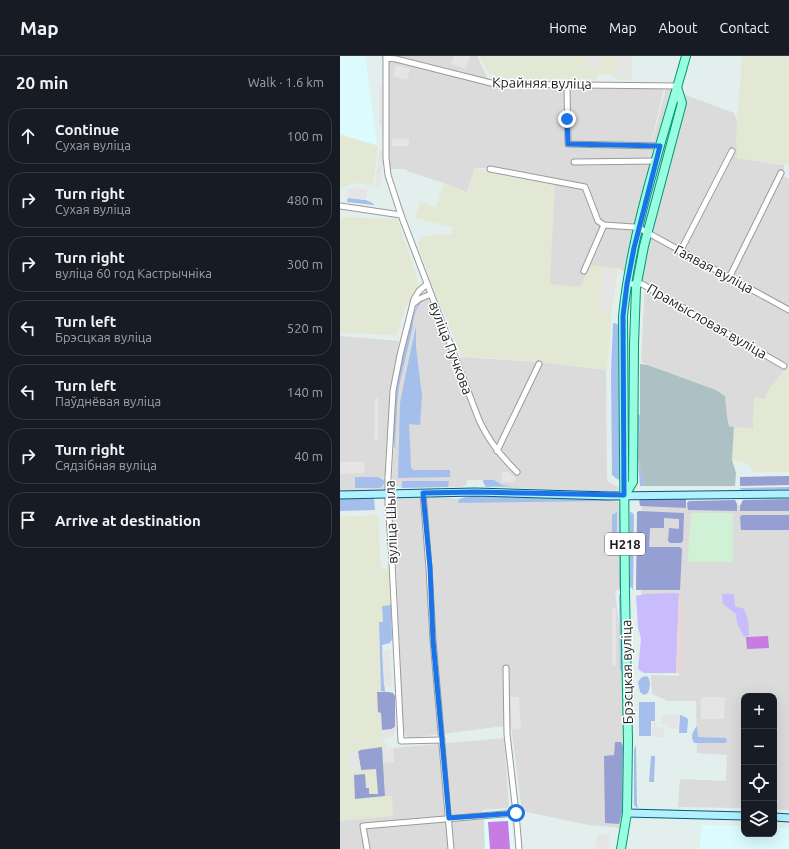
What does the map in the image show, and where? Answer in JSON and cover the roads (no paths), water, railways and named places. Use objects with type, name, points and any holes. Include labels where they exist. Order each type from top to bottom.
[{"type":"main road","name":"Брэсцкая вуліца","points":[[621,849],[627,813],[628,741],[625,592],[623,316],[627,284],[639,228],[660,146],[686,56]]},
{"type":"main road","name":"Брэсцкая вуліца","points":[[624,495],[633,482],[634,344],[637,284],[648,233],[682,103],[677,86]]},
{"type":"street","name":"Крайняя вуліца","points":[[386,77],[386,57],[495,84],[677,86]]},
{"type":"street","name":"вуліца Пучкова","points":[[386,77],[386,158],[388,174],[401,215],[486,436],[497,451],[517,472]]},
{"type":"street","points":[[567,84],[568,144],[660,146]]},
{"type":"street","points":[[680,252],[732,151]]},
{"type":"street","points":[[574,162],[656,161]]},
{"type":"street","points":[[490,169],[585,187],[598,221],[604,225],[639,228]]},
{"type":"street","points":[[729,278],[781,173]]},
{"type":"street","points":[[340,206],[401,215]]},
{"type":"street","points":[[584,271],[604,225]]},
{"type":"street","name":"Гаявая вуліца","points":[[639,228],[680,252],[789,310]]},
{"type":"street","name":"вуліца Шыла","points":[[427,284],[419,291],[414,299],[393,391],[390,423],[388,504],[401,741],[442,740]]},
{"type":"street","name":"Прамысловая вуліца","points":[[627,284],[642,284],[784,366]]},
{"type":"street","points":[[413,306],[419,299],[431,294]]},
{"type":"street","points":[[497,451],[500,448],[539,364]]},
{"type":"street","points":[[340,495],[475,492],[624,495],[789,494]]},
{"type":"street","points":[[423,493],[451,849]]},
{"type":"street","points":[[506,668],[507,734],[519,849]]},
{"type":"street","points":[[367,849],[363,826],[516,813]]},
{"type":"street","points":[[627,813],[741,816]]},
{"type":"street","points":[[777,818],[789,818]]}]
